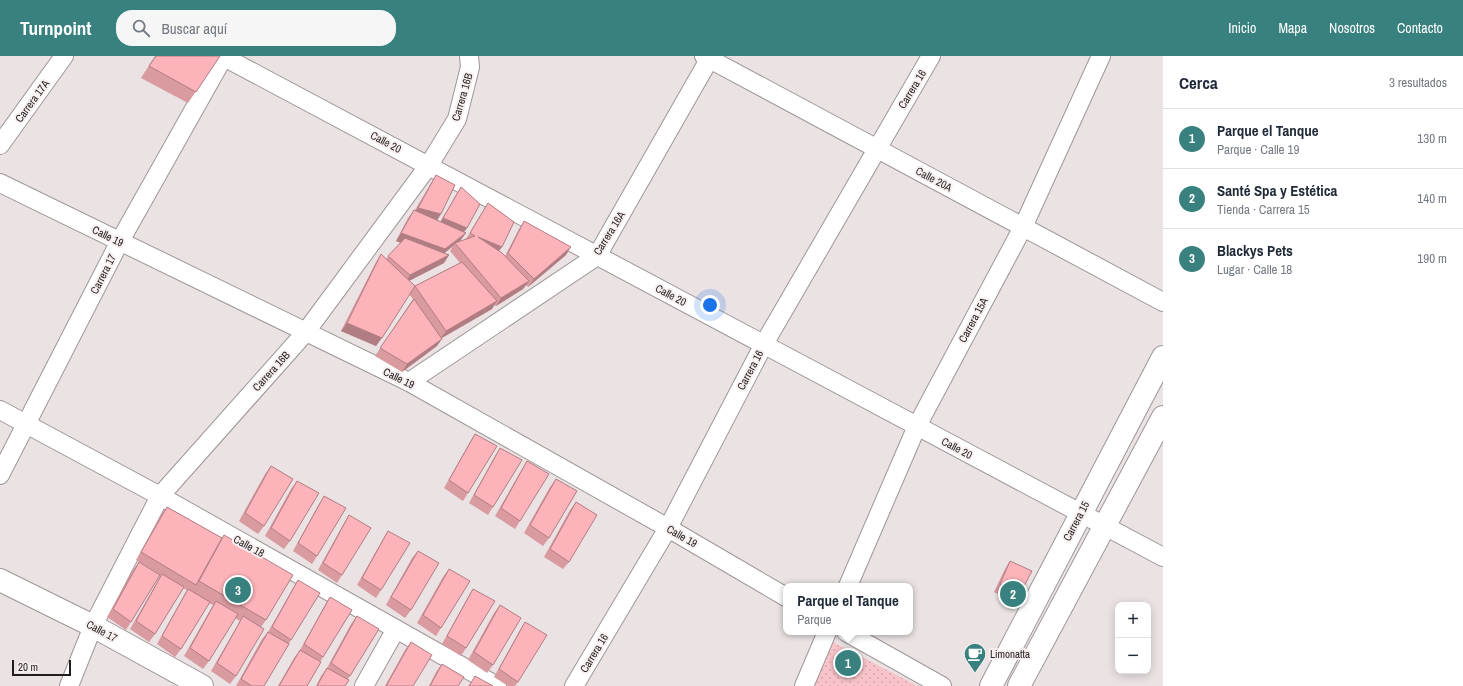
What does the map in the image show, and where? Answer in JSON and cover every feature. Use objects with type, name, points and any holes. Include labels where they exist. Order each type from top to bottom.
[{"type":"street","name":"Carrera 17A","points":[[0,145],[64,56]]},
{"type":"street","name":"Calle 20","points":[[223,56],[1163,557]]},
{"type":"street","name":"Carrera 17","points":[[0,475],[120,241],[223,56]]},
{"type":"street","name":"Carrera 16B","points":[[70,686],[93,626],[160,496],[305,333],[429,165],[457,119],[470,67],[469,56]]},
{"type":"street","name":"Carrera 16","points":[[574,686],[668,528],[764,344],[931,56]]},
{"type":"street","name":"Carrera 15A","points":[[849,583],[917,426],[1023,227],[1101,56]]},
{"type":"street","name":"Calle 20A","points":[[708,57],[1163,302]]},
{"type":"street","name":"Carrera 16A","points":[[409,382],[597,256],[708,57]]},
{"type":"street","name":"Calle 19","points":[[0,183],[305,333],[409,382],[668,528],[783,595]]},
{"type":"street","name":"Carrera 15","points":[[991,686],[1080,513],[1163,357]]},
{"type":"street","name":"Calle 18","points":[[0,410],[160,496],[496,686]]},
{"type":"street","points":[[1019,686],[1163,417]]},
{"type":"street","name":"Calle 17","points":[[0,580],[93,626],[202,686]]},
{"type":"street","points":[[364,686],[396,629]]},
{"type":"street","points":[[804,686],[826,635]]},
{"type":"street","points":[[851,635],[942,686]]},
{"type":"shaded area","points":[[831,641],[918,686],[811,686]]},
{"type":"building","points":[[156,56],[220,56],[196,92],[149,66]]},
{"type":"building","points":[[436,175],[455,185],[441,214],[418,208]]},
{"type":"building","points":[[461,187],[480,204],[467,228],[443,218]]},
{"type":"building","points":[[488,203],[514,222],[502,247],[478,237],[502,253],[529,281],[501,298],[455,243],[475,236],[470,233]]},
{"type":"building","points":[[414,210],[466,233],[445,249],[401,233]]},
{"type":"building","points":[[524,221],[571,247],[534,279],[508,253]]},
{"type":"building","points":[[405,238],[449,255],[410,275],[388,256]]},
{"type":"building","points":[[381,254],[415,286],[382,338],[347,323]]},
{"type":"building","points":[[462,262],[497,301],[446,331],[415,286]]},
{"type":"building","points":[[414,299],[442,339],[407,364],[380,348]]},
{"type":"building","points":[[475,434],[497,446],[468,493],[449,480]]},
{"type":"building","points":[[500,448],[522,460],[493,507],[474,495]]},
{"type":"building","points":[[527,461],[549,474],[520,521],[501,508]]},
{"type":"building","points":[[271,466],[293,479],[264,526],[245,513]]},
{"type":"building","points":[[556,479],[577,491],[549,538],[530,525]]},
{"type":"building","points":[[297,481],[319,493],[290,541],[271,528]]},
{"type":"building","points":[[324,496],[346,508],[317,556],[298,543]]},
{"type":"building","points":[[576,502],[597,515],[569,562],[550,549]]},
{"type":"building","points":[[167,507],[222,538],[196,585],[141,552]]},
{"type":"building","points":[[349,515],[371,528],[342,575],[323,563]]},
{"type":"building","points":[[388,531],[410,543],[381,590],[362,578]]},
{"type":"building","points":[[224,535],[293,575],[266,620],[199,581]]},
{"type":"building","points":[[418,551],[439,563],[411,610],[391,597]]},
{"type":"building","points":[[1010,561],[1032,571],[1020,594],[1000,584]]},
{"type":"building","points":[[139,562],[160,575],[131,622],[113,609]]},
{"type":"building","points":[[449,569],[470,581],[441,628],[423,615]]},
{"type":"building","points":[[162,574],[184,587],[155,634],[136,621]]},
{"type":"building","points":[[298,580],[320,593],[291,640],[272,627]]},
{"type":"building","points":[[188,589],[210,602],[181,649],[162,636]]},
{"type":"building","points":[[473,589],[495,601],[466,648],[447,636]]},
{"type":"building","points":[[330,597],[352,610],[323,657],[304,644]]},
{"type":"building","points":[[216,601],[238,614],[209,661],[190,648]]},
{"type":"building","points":[[500,605],[521,618],[493,665],[474,652]]},
{"type":"building","points":[[243,616],[264,629],[236,676],[217,663]]},
{"type":"building","points":[[357,616],[379,629],[350,676],[331,663]]},
{"type":"building","points":[[525,622],[547,635],[518,682],[499,669]]},
{"type":"building","points":[[268,632],[289,644],[264,686],[252,686],[241,679]]},
{"type":"building","points":[[411,642],[432,655],[413,686],[386,686]]},
{"type":"building","points":[[300,650],[321,662],[307,686],[279,686]]},
{"type":"building","points":[[442,664],[464,677],[458,686],[430,686]]},
{"type":"building","points":[[327,668],[349,680],[345,686],[317,686]]},
{"type":"building","points":[[475,676],[493,686],[469,686]]},
{"type":"place","name":"Blackys Pets","points":[[238,590]]},
{"type":"place","name":"Santé Spa y Estética","points":[[1013,594]]},
{"type":"place","name":"Parque el Tanque","points":[[848,663]]},
{"type":"place","name":"Limonatta","points":[[975,674]]}]
